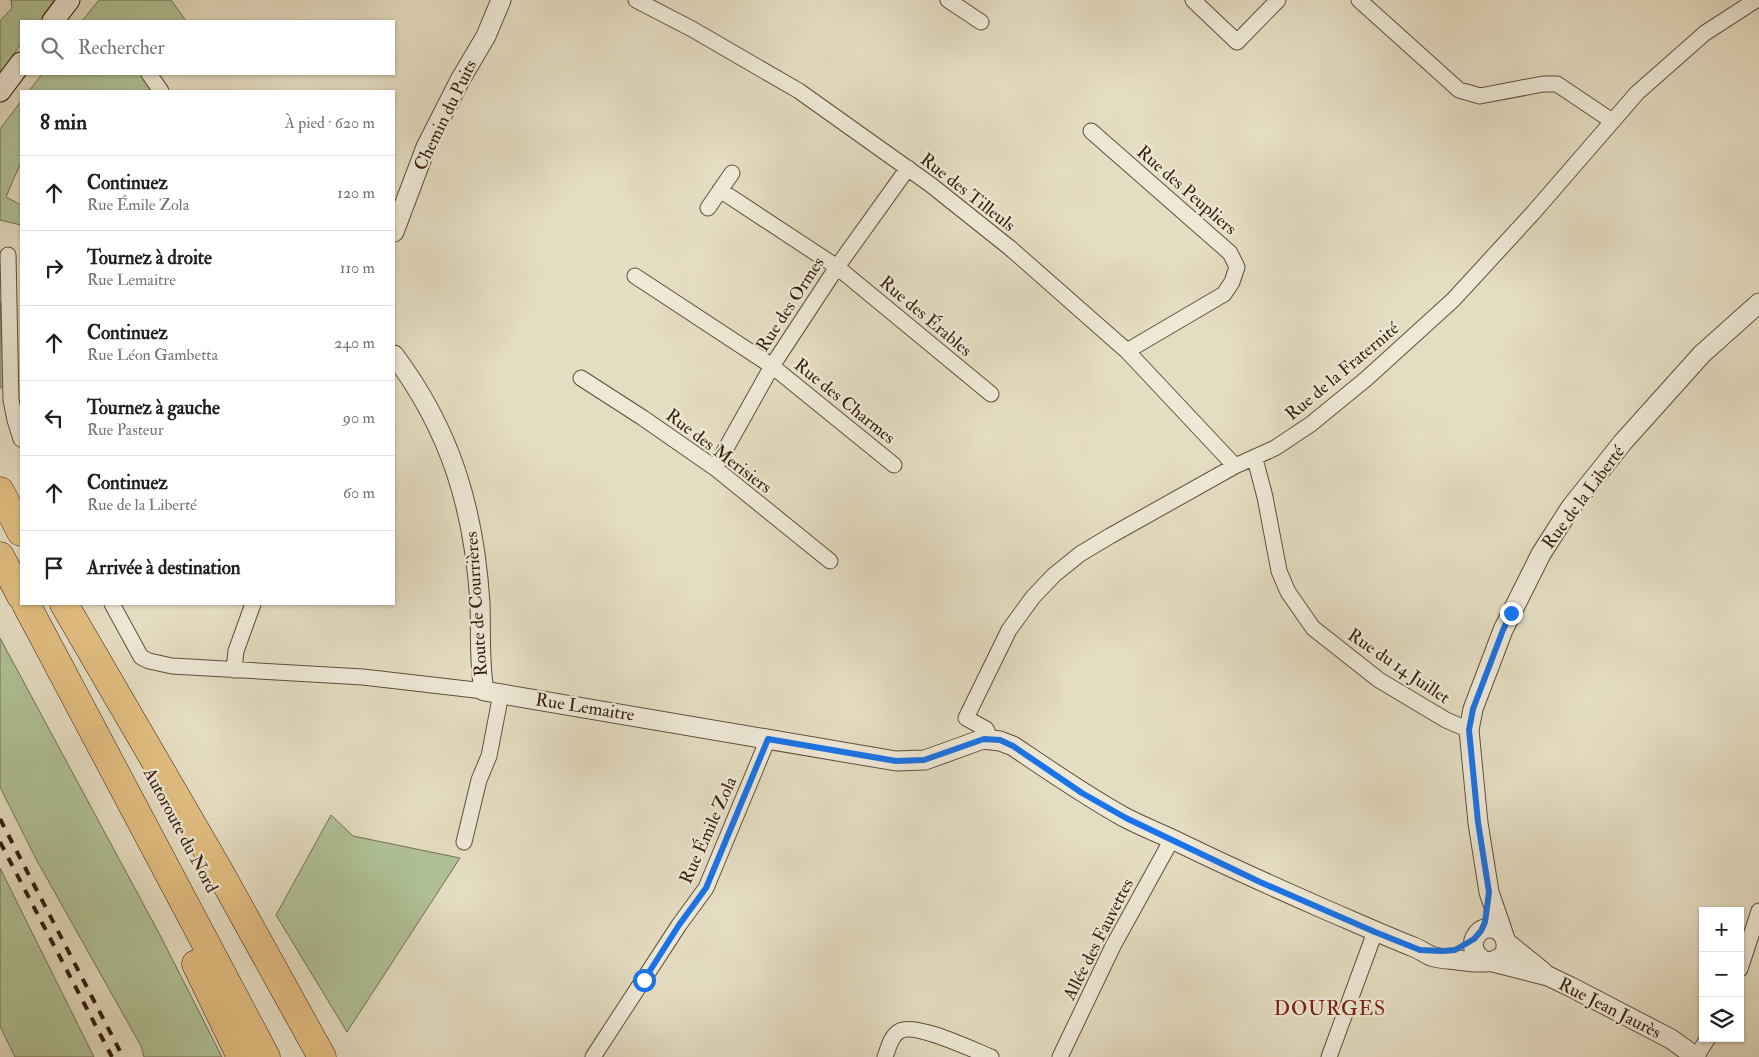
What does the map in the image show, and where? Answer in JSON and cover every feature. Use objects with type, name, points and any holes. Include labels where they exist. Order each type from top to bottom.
[{"type":"highway","points":[[0,491],[19,527]]},
{"type":"highway","points":[[0,556],[20,594]]},
{"type":"highway","name":"Autoroute du Nord","points":[[27,605],[266,1057]]},
{"type":"highway","name":"Autoroute du Nord","points":[[60,605],[192,847],[302,1057]]},
{"type":"highway","points":[[65,605],[218,869],[322,1057]]},
{"type":"highway","points":[[116,774],[195,962],[240,1057]]},
{"type":"main road","points":[[54,20],[69,0]]},
{"type":"main road","points":[[0,91],[20,64]]},
{"type":"street","name":"Chemin du Puits","points":[[395,229],[426,147],[486,36],[501,0]]},
{"type":"street","name":"Rue des Tilleuls","points":[[636,0],[692,29],[799,91],[908,168],[1010,248],[1127,350],[1235,466]]},
{"type":"street","points":[[948,0],[981,22]]},
{"type":"street","points":[[1193,0],[1237,42],[1278,0]]},
{"type":"street","points":[[1359,0],[1459,90],[1480,96],[1543,84],[1557,84],[1612,121]]},
{"type":"street","name":"Rue de la Fraternité","points":[[992,738],[986,730],[966,718],[1008,630],[1033,597],[1054,575],[1080,554],[1235,466],[1255,459],[1275,448],[1311,424],[1366,379],[1453,300],[1533,213],[1637,92],[1705,33],[1756,0]]},
{"type":"street","points":[[151,75],[160,90]]},
{"type":"street","name":"Rue des Peupliers","points":[[1091,131],[1230,253],[1237,267],[1232,282],[1224,294],[1127,350]]},
{"type":"street","name":"Rue des Ormes","points":[[715,468],[772,366],[837,266],[908,168]]},
{"type":"street","points":[[708,208],[732,172]]},
{"type":"street","name":"Rue des Érables","points":[[720,190],[837,266],[992,394]]},
{"type":"street","points":[[8,255],[12,400],[14,420],[20,436]]},
{"type":"street","name":"Rue des Charmes","points":[[635,276],[772,366],[894,465]]},
{"type":"street","name":"Rue de la Liberté","points":[[1489,892],[1478,822],[1469,730],[1473,709],[1503,630],[1541,554],[1571,508],[1623,442],[1702,354],[1759,303]]},
{"type":"street","name":"Route de Courrières","points":[[395,356],[416,387],[434,419],[449,452],[462,490],[476,558],[480,604],[481,672],[492,692]]},
{"type":"street","name":"Rue des Merisiers","points":[[581,378],[715,468],[830,561]]},
{"type":"street","name":"Rue du 14 Juillet","points":[[1255,459],[1279,571],[1288,592],[1313,628],[1379,680],[1446,720],[1469,730]]},
{"type":"street","name":"Rue Lemaitre","points":[[113,605],[141,657],[149,661],[172,666],[363,678],[492,692],[877,758],[924,760],[984,739],[992,738]]},
{"type":"street","points":[[234,670],[236,651],[254,605]]},
{"type":"street","points":[[464,842],[478,780],[489,756],[492,692]]},
{"type":"street","name":"Rue Jean Jaurès","points":[[992,738],[1013,746],[1082,793],[1126,818],[1260,882],[1431,956],[1489,961],[1548,976],[1670,1038],[1696,1057]]},
{"type":"street","name":"Rue Émile Zola","points":[[593,1057],[679,925],[706,888],[768,739]]},
{"type":"street","name":"Allée des Fauvettes","points":[[1060,1057],[1113,946],[1172,839]]},
{"type":"street","points":[[1489,892],[1505,939],[1505,952],[1502,956],[1489,961],[1478,958],[1473,946],[1485,922],[1489,892]]},
{"type":"street","points":[[1744,957],[1759,912]]},
{"type":"street","points":[[1420,950],[1455,950],[1490,928],[1500,932],[1505,939]]},
{"type":"street","points":[[1329,1057],[1375,932]]},
{"type":"street","name":"Rue Jean Jaurès","points":[[1505,939],[1548,976]]},
{"type":"street","points":[[885,1057],[892,1038],[899,1031],[909,1028],[922,1030],[991,1057]]},
{"type":"street","points":[[1696,1057],[1705,1042]]},
{"type":"green space","points":[[11,0],[54,0],[40,20],[20,20],[20,45],[0,73],[0,21],[12,8]]},
{"type":"green space","points":[[99,0],[171,0],[185,20],[83,20]]},
{"type":"green space","points":[[41,75],[148,75],[143,78],[151,90],[30,90]]},
{"type":"green space","points":[[20,102],[20,164],[6,197],[20,204],[20,225],[0,220],[0,129]]},
{"type":"green space","points":[[0,301],[4,386],[0,388]]},
{"type":"green space","points":[[0,638],[160,935],[222,1057],[144,1057],[141,1046],[36,859],[0,787]]},
{"type":"green space","points":[[331,815],[353,836],[460,858],[347,1032],[276,915]]},
{"type":"green space","points":[[0,868],[94,1057],[15,1057],[0,1026]]},
{"type":"railway","points":[[0,819],[123,1057]]},
{"type":"railway","points":[[0,842],[112,1057]]},
{"type":"district","name":"DOURGES","points":[[1330,1008]]},
{"type":"route","points":[[644,980],[679,925],[706,888],[768,739],[896,761],[924,760],[984,739],[1000,740],[1013,746],[1082,793],[1126,818],[1260,882],[1420,950],[1455,950],[1474,939],[1481,931],[1485,922],[1489,892],[1478,822],[1469,730],[1473,709],[1511,613]]}]
